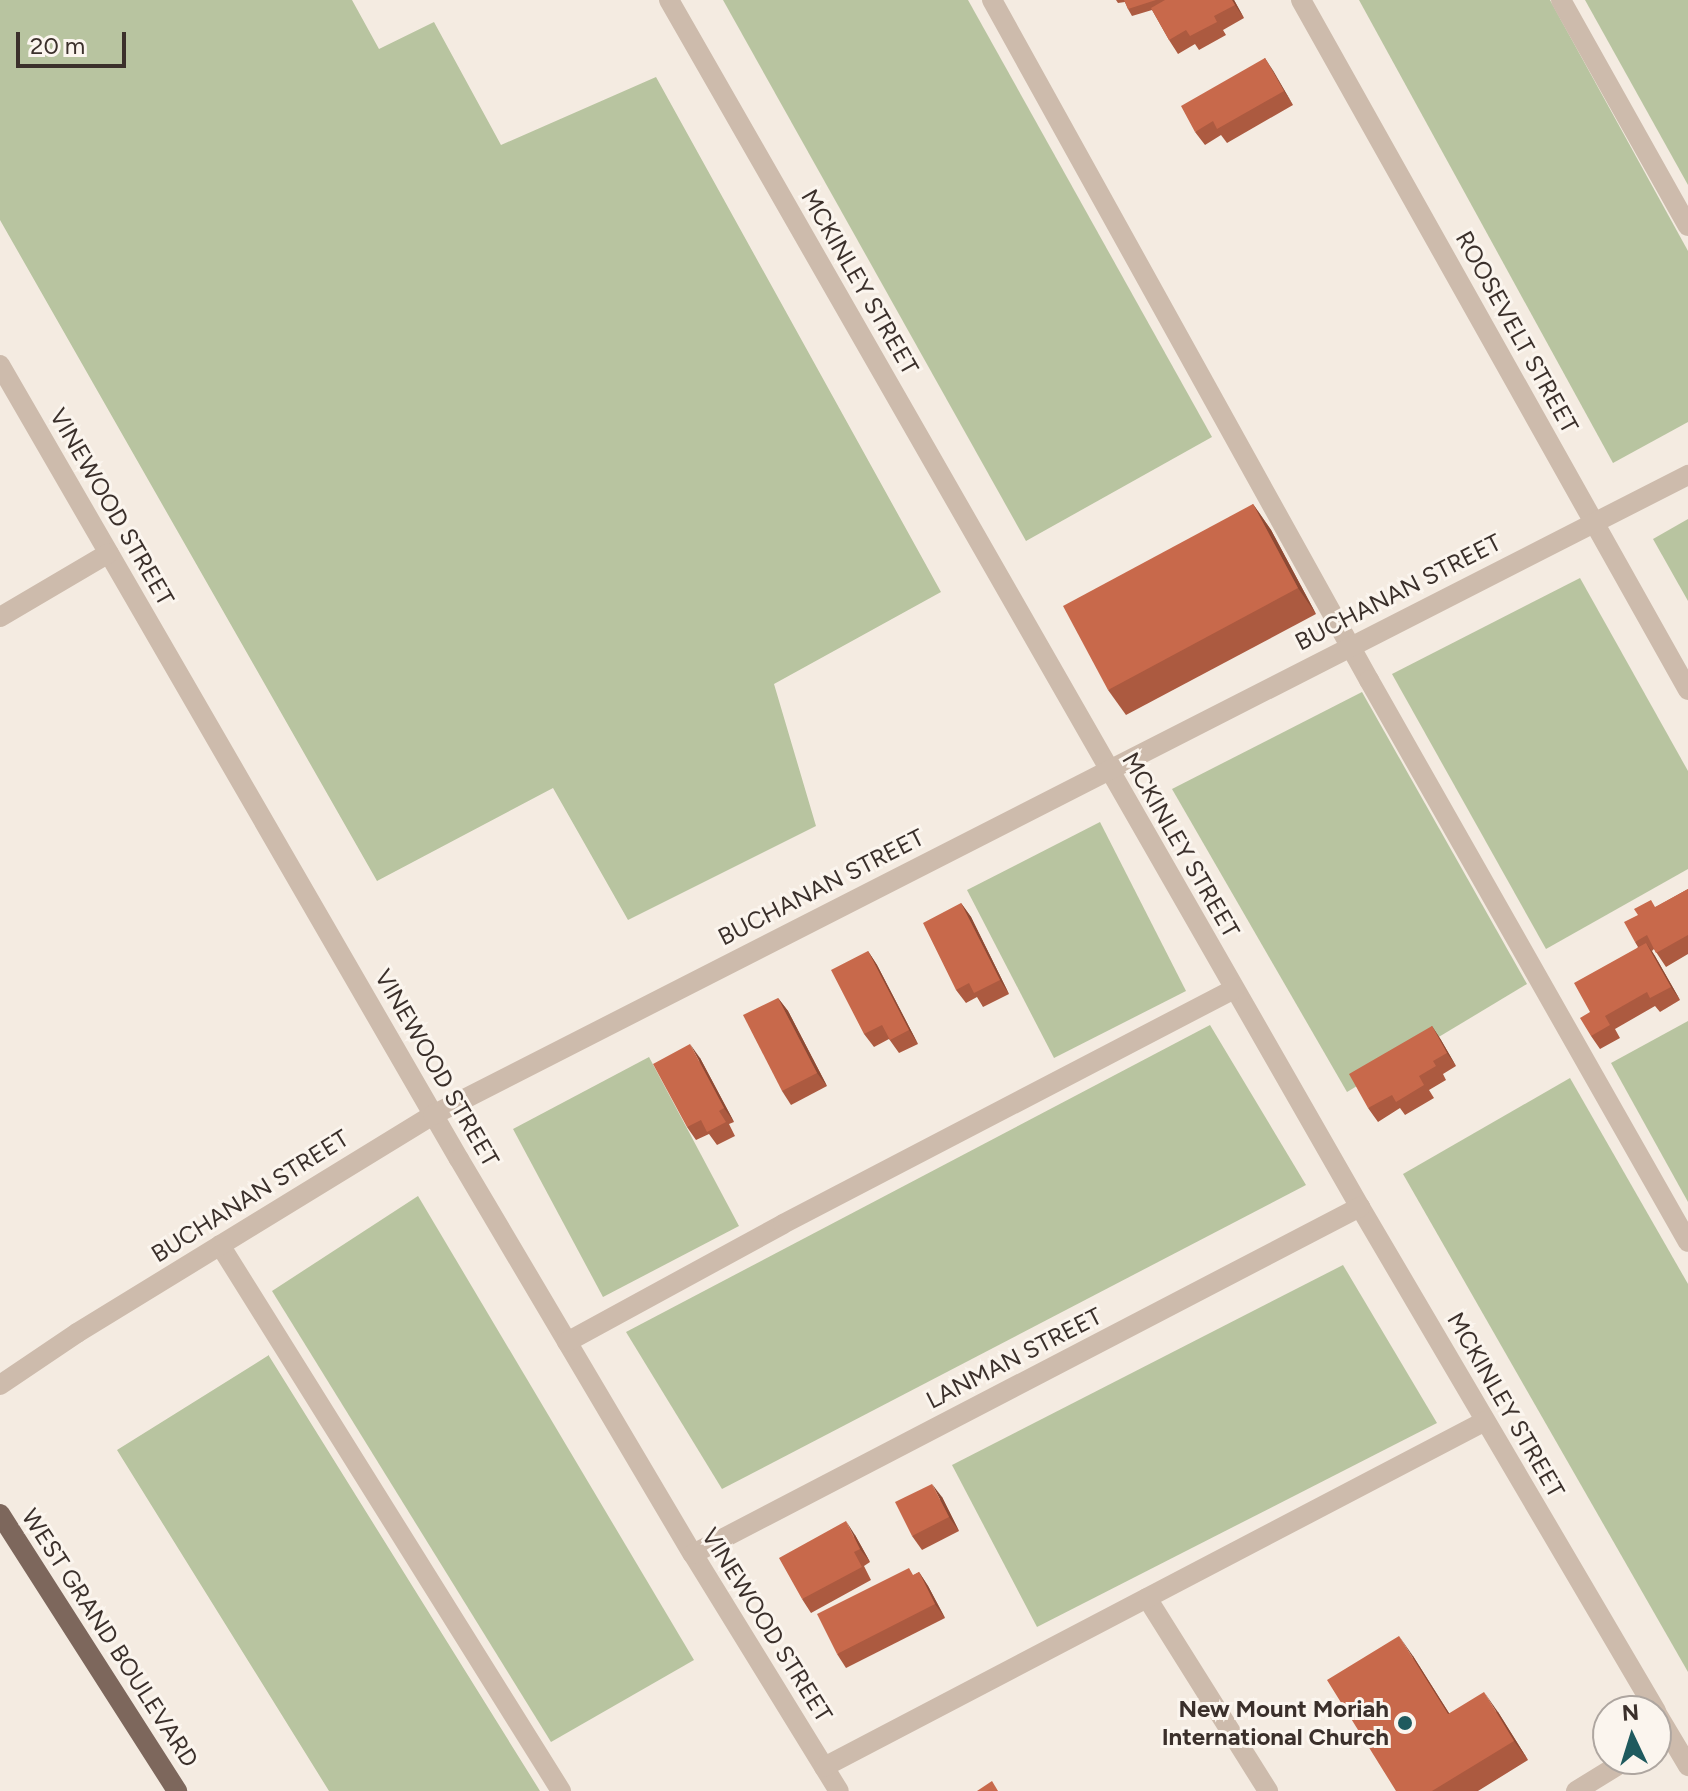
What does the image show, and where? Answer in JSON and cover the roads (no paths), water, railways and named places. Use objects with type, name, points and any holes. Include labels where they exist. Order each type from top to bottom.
[{"type":"main road","name":"WEST GRAND BOULEVARD","points":[[0,1514],[177,1791]]},
{"type":"street","name":"MCKINLEY STREET","points":[[669,0],[1234,989],[1647,1695]]},
{"type":"street","points":[[992,0],[1350,646],[1688,1242]]},
{"type":"street","name":"ROOSEVELT STREET","points":[[1301,0],[1688,690]]},
{"type":"street","points":[[1561,0],[1688,226]]},
{"type":"street","name":"VINEWOOD STREET","points":[[0,365],[433,1115],[693,1554],[839,1791]]},
{"type":"street","name":"BUCHANAN STREET","points":[[0,1385],[433,1115],[1688,475]]},
{"type":"street","points":[[0,617],[109,553]]},
{"type":"street","points":[[567,1342],[853,1187],[1234,989]]},
{"type":"street","name":"LANMAN STREET","points":[[693,1554],[1360,1207]]},
{"type":"street","points":[[220,1245],[561,1791]]},
{"type":"street","points":[[824,1767],[1485,1421]]},
{"type":"street","points":[[1147,1598],[1268,1791]]},
{"type":"street","name":"MCKINLEY STREET","points":[[1672,1748],[1688,1766]]},
{"type":"street","points":[[1576,1791],[1602,1775]]},
{"type":"place","name":"New Mount Moriah International Church","points":[[1405,1723]]}]
